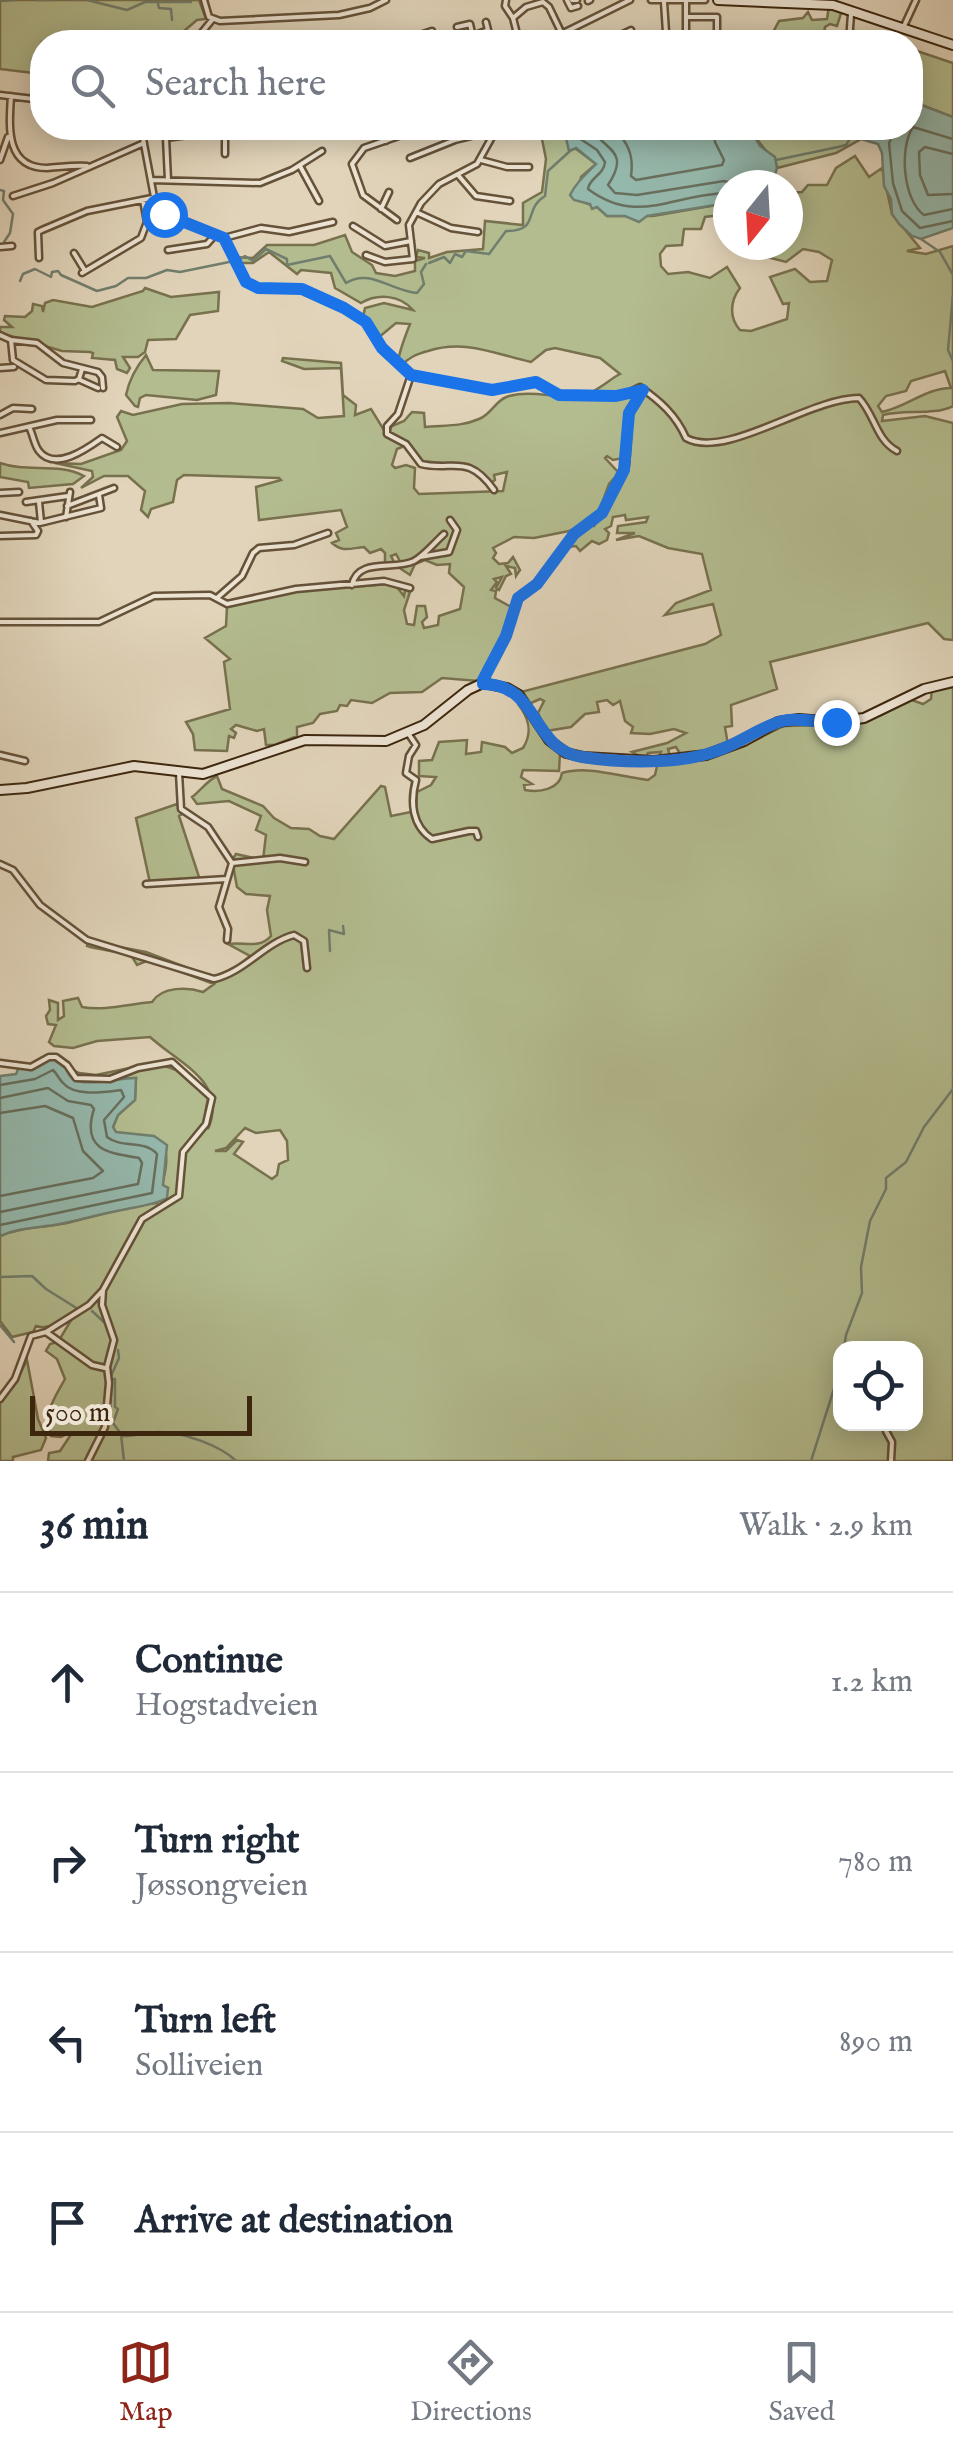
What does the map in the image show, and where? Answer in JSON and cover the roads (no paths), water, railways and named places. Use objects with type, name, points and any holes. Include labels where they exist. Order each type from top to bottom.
[{"type":"street","points":[[207,0],[206,12],[212,20]]},
{"type":"street","points":[[204,30],[212,20],[339,15],[386,0]]},
{"type":"street","points":[[506,0],[506,12],[513,18],[516,30]]},
{"type":"street","points":[[568,30],[609,5],[630,0]]},
{"type":"street","points":[[651,0],[702,0]]},
{"type":"street","points":[[664,0],[666,30]]},
{"type":"street","points":[[718,0],[833,5],[914,30]]},
{"type":"street","points":[[904,26],[916,0]]},
{"type":"street","points":[[574,2],[588,1]]},
{"type":"street","points":[[686,30],[688,1]]},
{"type":"street","points":[[513,18],[526,6],[542,2],[560,30]]},
{"type":"street","points":[[850,30],[851,10]]},
{"type":"street","points":[[686,17],[717,17],[717,30]]},
{"type":"street","points":[[486,22],[488,30]]},
{"type":"street","points":[[457,27],[470,24],[471,30]]},
{"type":"street","points":[[923,33],[953,45]]},
{"type":"street","points":[[0,95],[30,98]]},
{"type":"street","points":[[11,96],[10,132],[14,152],[24,163],[43,168],[89,166]]},
{"type":"street","points":[[0,160],[10,132]]},
{"type":"street","points":[[143,140],[154,197],[164,214],[224,238],[243,278],[251,286],[302,289],[356,315],[370,327],[382,348],[411,375],[492,390],[536,382],[559,395],[643,390]]},
{"type":"street","points":[[166,140],[168,180]]},
{"type":"street","points":[[225,140],[225,154]]},
{"type":"street","points":[[391,140],[361,150],[352,166],[362,195],[398,220]]},
{"type":"street","points":[[410,158],[454,140]]},
{"type":"street","points":[[366,256],[386,262],[411,260],[415,254],[409,225],[416,212],[434,188],[481,160],[491,140]]},
{"type":"street","points":[[13,196],[144,143]]},
{"type":"street","points":[[151,180],[254,184],[300,166],[322,151]]},
{"type":"street","points":[[481,160],[507,168],[528,167]]},
{"type":"street","points":[[300,166],[320,201]]},
{"type":"street","points":[[458,175],[476,196],[510,201]]},
{"type":"street","points":[[381,210],[389,192]]},
{"type":"street","points":[[39,258],[38,232],[87,212],[154,197]]},
{"type":"street","points":[[74,253],[84,272],[141,238],[146,227],[143,200]]},
{"type":"street","points":[[416,212],[451,228],[478,232]]},
{"type":"street","points":[[224,238],[265,227],[289,232],[334,222]]},
{"type":"street","points":[[353,226],[385,246],[411,241]]},
{"type":"street","points":[[168,250],[207,244],[216,234]]},
{"type":"street","points":[[0,247],[12,246]]},
{"type":"street","points":[[0,335],[37,343],[62,362],[98,372],[102,377],[101,388],[79,379],[46,380],[25,370],[13,360],[11,340]]},
{"type":"street","points":[[0,357],[2,367],[14,368]]},
{"type":"street","points":[[79,379],[82,369]]},
{"type":"street","points":[[411,375],[398,414],[387,426],[387,434],[406,444],[423,466],[462,465],[480,475],[494,490]]},
{"type":"street","points":[[643,390],[679,420],[686,438],[700,443],[731,440],[833,402],[858,398],[883,441],[897,450]]},
{"type":"street","points":[[483,684],[506,636],[518,598],[537,584],[574,534],[602,513],[624,470],[629,413],[643,390]]},
{"type":"street","points":[[0,415],[13,408],[32,408]]},
{"type":"street","points":[[0,433],[57,420],[91,420]]},
{"type":"street","points":[[29,427],[38,450],[47,457],[69,457],[102,438],[116,447]]},
{"type":"street","points":[[67,506],[114,488]]},
{"type":"street","points":[[0,493],[19,492]]},
{"type":"street","points":[[26,502],[69,494],[66,517]]},
{"type":"street","points":[[0,514],[40,523],[102,508],[99,495]]},
{"type":"street","points":[[39,502],[40,523]]},
{"type":"street","points":[[352,585],[361,570],[449,552],[457,530],[450,520]]},
{"type":"street","points":[[0,536],[36,535],[38,531],[31,522]]},
{"type":"street","points":[[218,597],[242,576],[258,548],[294,546],[328,533]]},
{"type":"street","points":[[420,557],[444,534]]},
{"type":"street","points":[[0,622],[98,622],[148,597],[218,597],[230,604],[286,590],[384,581],[410,588]]},
{"type":"street","points":[[0,790],[134,766],[179,773],[211,772],[304,740],[376,743],[408,733],[468,690],[483,684],[502,686],[519,695],[549,740],[566,753],[584,758],[660,761],[706,755],[744,741],[778,722],[864,718],[924,689],[953,682]]},
{"type":"street","points":[[408,733],[416,745],[409,756],[406,774],[416,780],[414,813],[423,832],[432,839],[469,831],[476,831],[478,837]]},
{"type":"street","points":[[0,755],[25,761]]},
{"type":"street","points":[[179,773],[179,805],[208,827],[232,864]]},
{"type":"street","points":[[232,864],[266,858],[304,862]]},
{"type":"street","points":[[0,864],[13,870],[40,905],[87,940],[214,979],[233,972],[276,942],[294,935],[304,941],[307,968]]},
{"type":"street","points":[[227,940],[228,929],[219,906],[232,864]]},
{"type":"street","points":[[146,884],[227,879]]},
{"type":"street","points":[[0,1062],[30,1068],[49,1056],[67,1065],[76,1078],[101,1080],[123,1076],[144,1066],[172,1062],[212,1098],[206,1124],[183,1152],[179,1196],[142,1219],[103,1290],[81,1311],[29,1339],[15,1379],[0,1399]]},
{"type":"street","points":[[88,1461],[105,1428],[109,1387],[106,1367],[114,1340],[102,1305],[103,1290]]},
{"type":"street","points":[[46,1332],[92,1365],[106,1367]]},
{"type":"street","points":[[886,1431],[892,1442],[891,1461]]},
{"type":"water","points":[[923,106],[953,117],[953,228],[921,239],[899,224],[884,186],[878,144],[864,140],[923,140]]},
{"type":"water","points":[[566,140],[756,140],[775,157],[777,168],[713,170],[713,205],[647,216],[639,222],[625,216],[607,216],[597,207],[592,209],[590,204],[574,200],[570,195],[596,164],[576,148],[569,151]]},
{"type":"water","points":[[51,1059],[62,1062],[70,1075],[84,1082],[136,1078],[135,1100],[118,1115],[113,1127],[116,1132],[154,1136],[167,1145],[163,1185],[168,1188],[167,1198],[0,1236],[0,1076],[16,1074],[19,1067],[31,1070]]},
{"type":"waterway","points":[[0,1],[16,0]]},
{"type":"waterway","points":[[37,0],[53,0]]},
{"type":"waterway","points":[[87,0],[127,10],[145,2],[191,2]]},
{"type":"waterway","points":[[158,4],[159,8],[171,9],[172,20]]},
{"type":"waterway","points":[[776,160],[846,145],[849,140]]},
{"type":"waterway","points":[[429,263],[444,257],[450,263],[455,254],[462,257],[466,251],[489,254],[506,231],[524,228],[534,207],[545,196],[548,171],[570,151]]},
{"type":"waterway","points":[[0,190],[4,191],[3,200],[13,214],[4,242]]},
{"type":"waterway","points":[[921,239],[940,252],[953,275]]},
{"type":"waterway","points":[[20,281],[23,274],[35,269],[51,277],[52,272],[58,271],[97,291],[128,278],[146,278],[167,270],[180,272],[245,256],[253,261],[266,249],[287,259],[287,265],[330,256],[346,283],[372,279],[417,293],[424,284],[421,272],[426,264]]},
{"type":"waterway","points":[[953,295],[948,350],[953,361]]},
{"type":"waterway","points":[[330,951],[329,930],[344,934],[343,926]]},
{"type":"waterway","points":[[845,1341],[862,1293],[861,1267],[870,1221],[886,1189],[886,1178],[906,1162],[924,1127],[953,1089]]},
{"type":"waterway","points":[[0,1277],[32,1276],[78,1309]]},
{"type":"waterway","points":[[92,1311],[107,1325]]},
{"type":"waterway","points":[[0,1325],[14,1342]]},
{"type":"waterway","points":[[111,1376],[119,1358],[118,1350]]},
{"type":"waterway","points":[[111,1379],[115,1379],[118,1409],[113,1423],[121,1434],[124,1461]]},
{"type":"waterway","points":[[811,1461],[833,1392]]},
{"type":"waterway","points":[[121,1436],[156,1432],[180,1435],[211,1445],[236,1461]]}]
